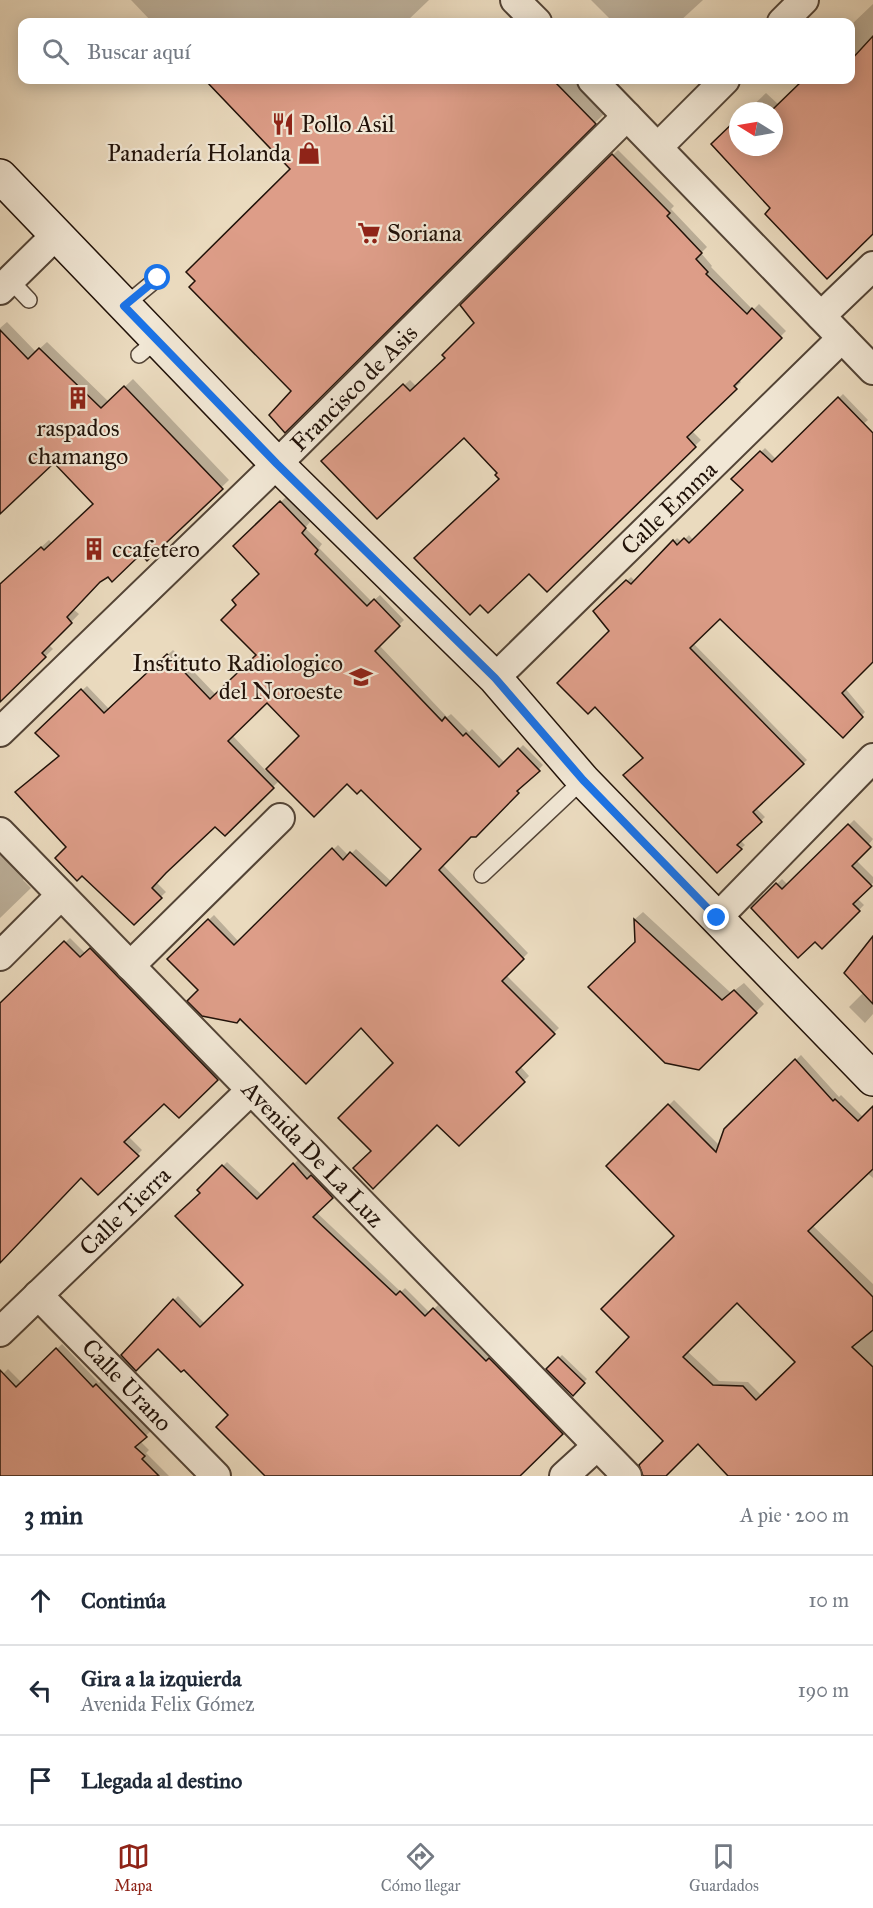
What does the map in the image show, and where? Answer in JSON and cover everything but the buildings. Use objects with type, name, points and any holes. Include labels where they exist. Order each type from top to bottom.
[{"type":"main road","points":[[0,176],[124,306],[148,347],[277,464],[495,678],[583,780],[873,1079]]},
{"type":"street","points":[[515,0],[533,18]]},
{"type":"street","points":[[786,18],[804,0]]},
{"type":"street","points":[[596,84],[873,370]]},
{"type":"street","points":[[658,147],[721,84]]},
{"type":"street","name":"Francisco de Asis","points":[[0,732],[277,464],[627,116]]},
{"type":"street","points":[[13,290],[56,235]]},
{"type":"street","points":[[821,316],[873,266]]},
{"type":"street","name":"Calle Emma","points":[[495,678],[842,338]]},
{"type":"street","points":[[717,918],[873,758]]},
{"type":"street","points":[[130,966],[280,818]]},
{"type":"street","name":"Avenida De La Luz","points":[[0,832],[627,1476]]},
{"type":"street","points":[[0,956],[61,895]]},
{"type":"street","name":"Calle Tierra","points":[[0,1332],[251,1090]]},
{"type":"street","name":"Calle Urano","points":[[38,1295],[216,1476]]},
{"type":"street","points":[[564,1476],[597,1446]]},
{"type":"lane","points":[[124,306],[158,278]]},
{"type":"lane","points":[[482,875],[583,780]]},
{"type":"place","name":"Pollo Asil","points":[[283,124]]},
{"type":"place","name":"Panadería Holanda","points":[[309,153]]},
{"type":"place","name":"Soriana","points":[[369,233]]},
{"type":"place","name":"raspados chamango","points":[[78,398]]},
{"type":"place","name":"ccafetero","points":[[94,549]]},
{"type":"place","name":"Instituto Radiologico del Noroeste","points":[[361,677]]},
{"type":"route","points":[[158,278],[124,306],[277,464],[495,678],[583,780],[717,918]]}]
